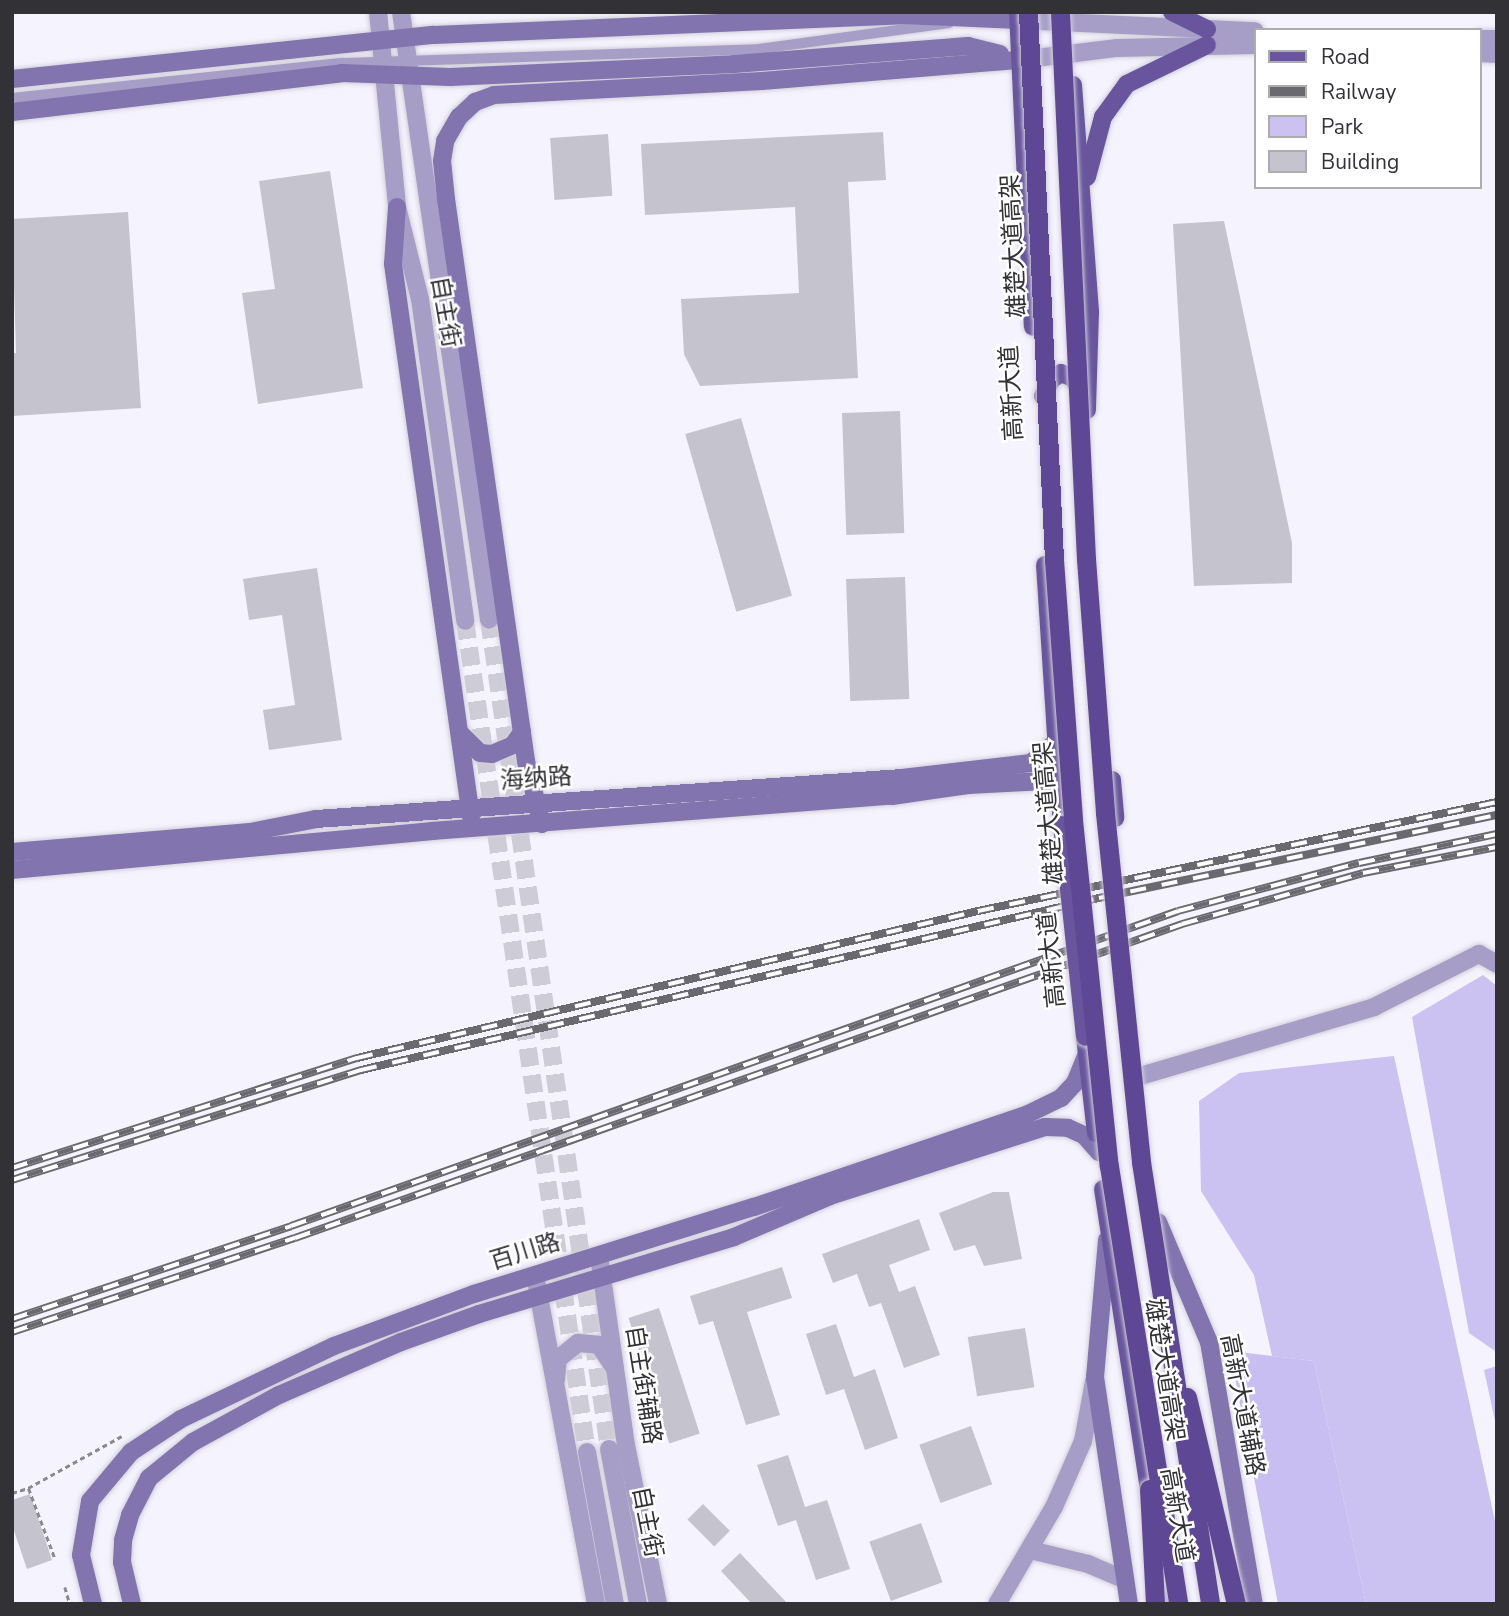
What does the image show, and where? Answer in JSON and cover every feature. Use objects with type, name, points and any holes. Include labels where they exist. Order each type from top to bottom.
[{"type":"highway","name":"雄楚大道高架","points":[[1021,15],[1054,560],[1073,820],[1109,1166],[1148,1428],[1178,1604]]},
{"type":"highway","name":"雄楚大道高架","points":[[1067,16],[1086,559],[1102,773],[1130,1067],[1156,1265],[1210,1604]]},
{"type":"highway","points":[[1156,1265],[1236,1604]]},
{"type":"highway","points":[[1148,1428],[1150,1564],[1155,1604]]},
{"type":"main road","points":[[1084,190],[1103,117],[1118,94],[1140,75],[1207,37],[1172,12]]},
{"type":"main road","points":[[12,79],[405,38],[904,15],[967,20],[1021,15]]},
{"type":"main road","name":"高新大道","points":[[1021,15],[1020,60],[1037,407],[1062,825],[1108,1226],[1168,1604]]},
{"type":"main road","points":[[1067,16],[1084,190],[1090,312],[1087,402]]},
{"type":"main road","points":[[12,112],[53,104],[383,69],[734,64],[968,46],[1020,60]]},
{"type":"main road","points":[[542,824],[540,803],[522,732],[446,199],[442,161],[445,141],[467,110],[494,96],[762,81],[1020,60]]},
{"type":"main road","points":[[397,207],[393,264],[462,735],[473,828]]},
{"type":"main road","points":[[1037,407],[1051,380],[1062,373],[1073,378],[1087,402]]},
{"type":"main road","name":"高新大道","points":[[1087,402],[1115,818],[1140,1076],[1158,1222],[1219,1604]]},
{"type":"main road","points":[[462,735],[480,753],[492,754],[513,745],[522,732]]},
{"type":"main road","name":"海纳路","points":[[12,852],[469,808],[902,778],[1031,763],[1056,742]]},
{"type":"main road","name":"海纳路","points":[[12,870],[473,828],[892,796],[968,785],[1045,781],[1059,786]]},
{"type":"main road","name":"百川路","points":[[93,1604],[83,1574],[82,1530],[100,1485],[131,1452],[181,1419],[334,1346],[535,1275],[1036,1111],[1061,1098],[1075,1083],[1086,1046]]},
{"type":"main road","name":"百川路","points":[[132,1604],[122,1562],[123,1540],[138,1496],[168,1460],[217,1427],[345,1365],[540,1297],[734,1237],[830,1196],[1045,1127],[1068,1128],[1084,1135],[1099,1152]]},
{"type":"main road","name":"高新大道辅路","points":[[1158,1222],[1209,1342],[1254,1604]]},
{"type":"main road","points":[[1108,1226],[1095,1377],[1129,1604]]},
{"type":"street","name":"自主街","points":[[378,12],[397,207],[420,299],[465,621]]},
{"type":"street","name":"自主街","points":[[401,12],[489,620]]},
{"type":"street","points":[[1021,15],[1067,16],[1254,45]]},
{"type":"street","points":[[1020,60],[1254,31]]},
{"type":"street","points":[[441,293],[446,199]]},
{"type":"street","points":[[1140,1076],[1374,1007],[1479,954],[1497,964]]},
{"type":"street","name":"自主街辅路","points":[[599,1256],[614,1367],[657,1604]]},
{"type":"street","points":[[535,1275],[596,1604]]},
{"type":"street","points":[[556,1380],[558,1359],[578,1343],[599,1345],[614,1367]]},
{"type":"street","points":[[997,1604],[1030,1550],[1083,1441],[1095,1377]]},
{"type":"street","name":"自主街","points":[[609,1449],[638,1604]]},
{"type":"street","name":"自主街","points":[[587,1452],[615,1604]]},
{"type":"street","points":[[1030,1550],[1088,1564],[1125,1579]]},
{"type":"lane","points":[[410,69],[759,49],[967,20]]},
{"type":"lane","points":[[12,98],[383,69]]},
{"type":"path","points":[[12,1493],[28,1488]]},
{"type":"path","points":[[65,1587],[70,1604]]},
{"type":"green space","points":[[1483,975],[1497,986],[1495,1351],[1469,1333],[1412,1017]]},
{"type":"green space","points":[[1394,1056],[1497,1530],[1497,1604],[1366,1604],[1314,1361],[1272,1356],[1254,1275],[1201,1191],[1199,1101],[1239,1073]]},
{"type":"green space","points":[[1497,1366],[1497,1430],[1484,1370]]},
{"type":"shaded area","points":[[1230,1351],[1314,1361],[1366,1604],[1278,1604]]},
{"type":"building","points":[[883,132],[886,180],[848,182],[858,378],[700,386],[684,354],[681,299],[799,293],[795,207],[645,215],[641,144]]},
{"type":"building","points":[[608,134],[612,196],[554,200],[550,138]]},
{"type":"building","points":[[330,171],[363,388],[258,404],[242,293],[275,289],[259,181]]},
{"type":"building","points":[[128,212],[141,408],[12,416],[12,353],[16,353],[12,219]]},
{"type":"building","points":[[1224,221],[1292,543],[1292,583],[1194,586],[1173,224]]},
{"type":"building","points":[[900,411],[904,533],[846,535],[842,413]]},
{"type":"building","points":[[741,418],[792,596],[736,612],[685,434]]},
{"type":"building","points":[[317,568],[342,740],[269,750],[263,710],[295,705],[282,615],[249,620],[243,579]]},
{"type":"building","points":[[905,577],[909,699],[850,701],[846,579]]},
{"type":"building","points":[[993,1192],[1009,1192],[1022,1259],[984,1266],[975,1245],[954,1251],[939,1213]]},
{"type":"building","points":[[919,1219],[930,1250],[889,1265],[899,1292],[915,1286],[940,1355],[904,1368],[881,1303],[869,1307],[857,1274],[833,1283],[822,1254]]},
{"type":"building","points":[[782,1267],[792,1298],[747,1312],[780,1415],[746,1425],[713,1321],[699,1325],[690,1296]]},
{"type":"building","points":[[659,1308],[700,1434],[669,1443],[629,1318]]},
{"type":"building","points":[[836,1324],[854,1377],[875,1369],[898,1438],[865,1450],[844,1389],[826,1395],[806,1334]]},
{"type":"building","points":[[1025,1328],[1034,1387],[977,1396],[968,1337]]},
{"type":"building","points":[[971,1426],[992,1484],[941,1503],[919,1445]]},
{"type":"building","points":[[788,1455],[805,1507],[827,1500],[850,1569],[816,1580],[796,1520],[778,1526],[757,1465]]},
{"type":"building","points":[[30,1494],[52,1560],[27,1569],[12,1525],[12,1500]]},
{"type":"building","points":[[703,1504],[730,1531],[714,1546],[687,1520]]},
{"type":"building","points":[[921,1523],[943,1582],[891,1601],[869,1542]]},
{"type":"building","points":[[740,1553],[788,1604],[752,1604],[721,1571]]},
{"type":"tunnel","points":[[489,620],[609,1449]]},
{"type":"tunnel","points":[[465,621],[587,1452]]},
{"type":"railway","points":[[12,1168],[357,1058],[978,911],[1497,802]]},
{"type":"railway","points":[[12,1180],[361,1070],[1099,898],[1497,815]]},
{"type":"railway","points":[[12,1319],[291,1226],[1178,911],[1359,863],[1497,834]]},
{"type":"railway","points":[[12,1332],[295,1238],[1182,924],[1363,873],[1497,847]]}]
